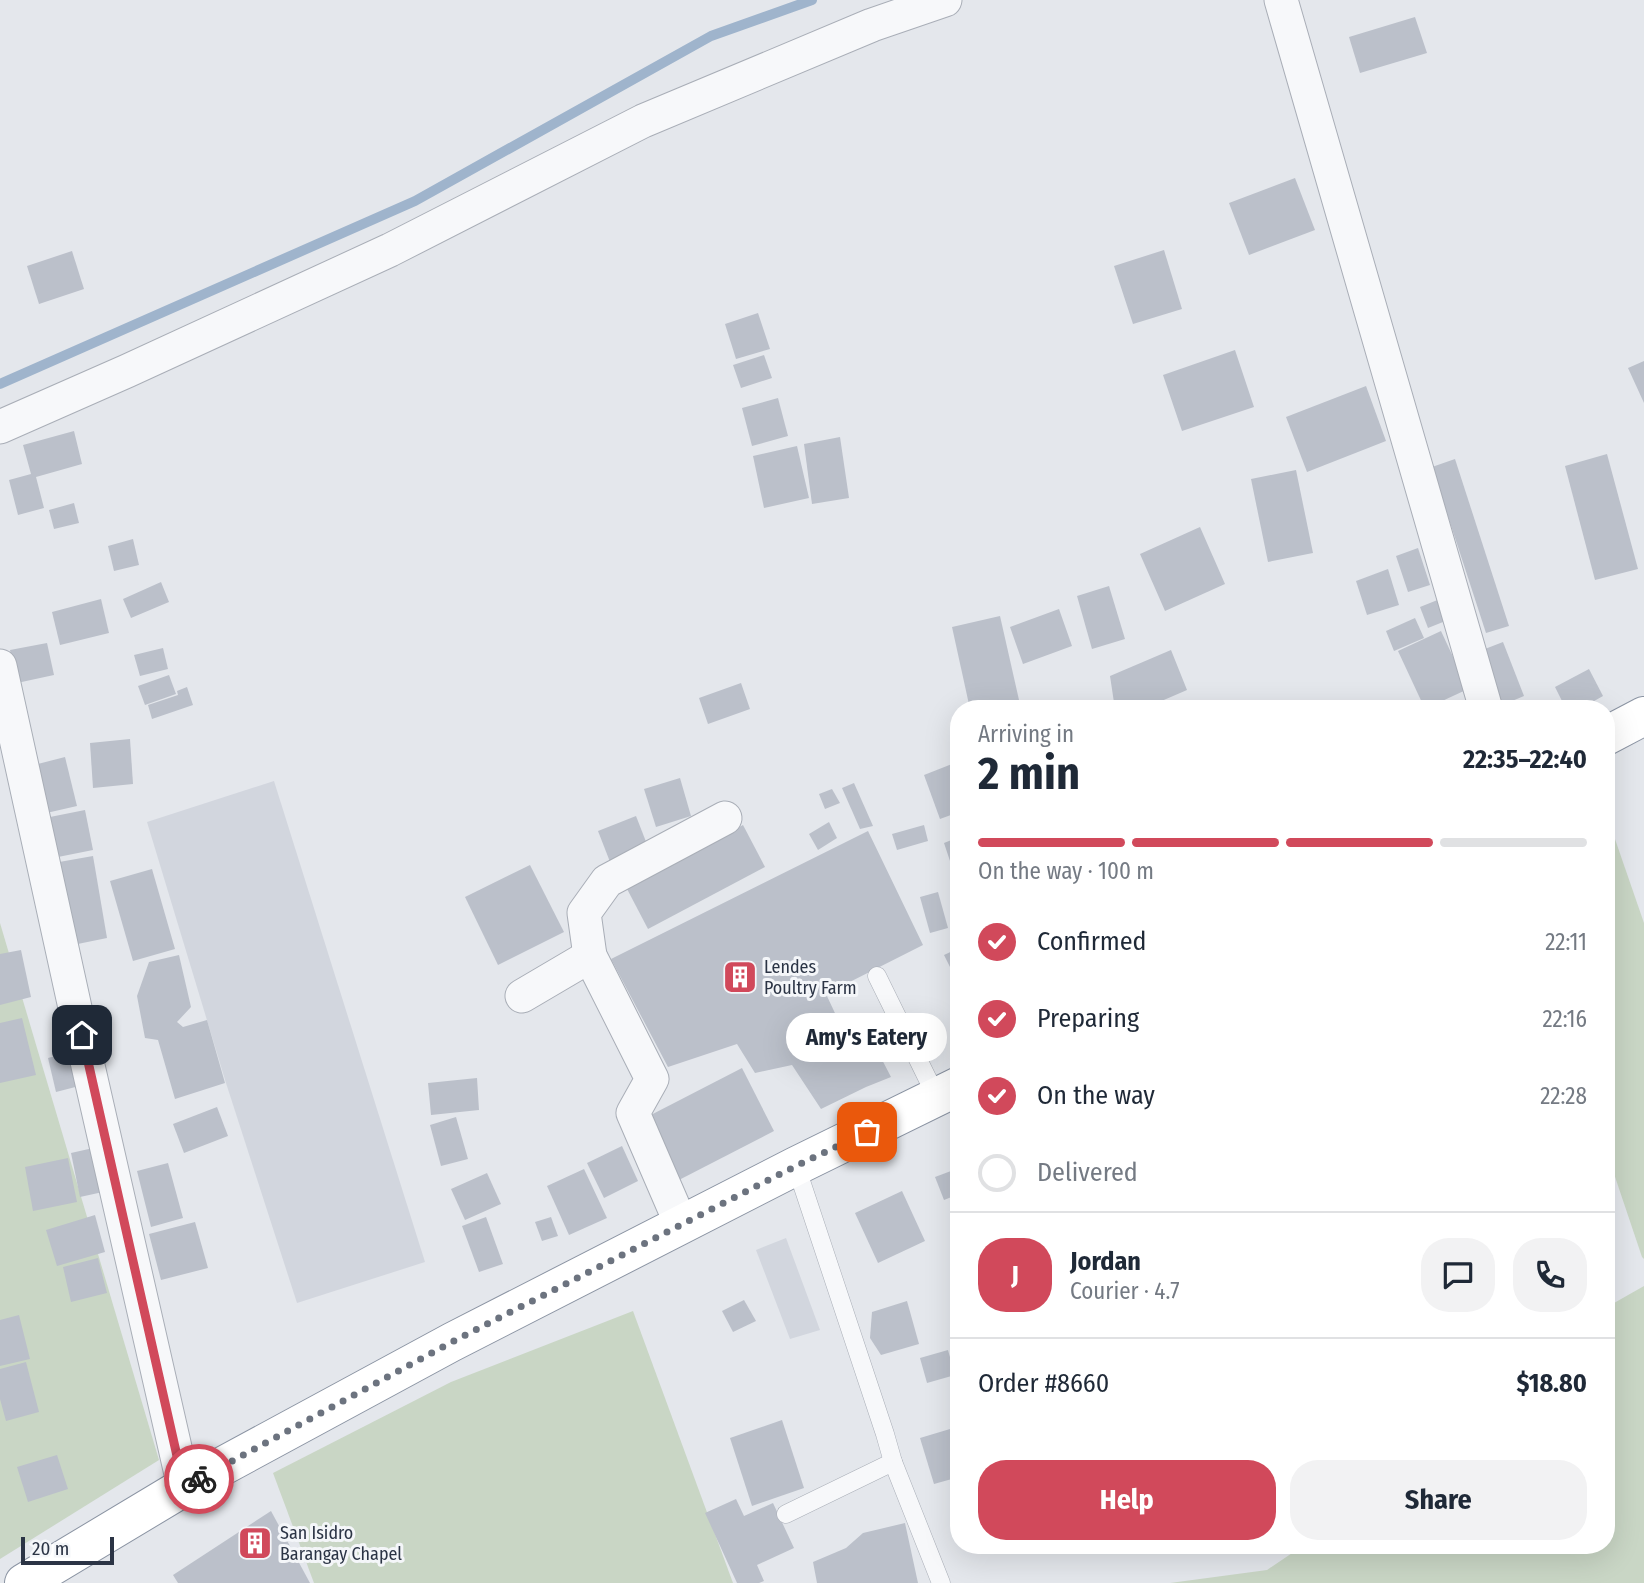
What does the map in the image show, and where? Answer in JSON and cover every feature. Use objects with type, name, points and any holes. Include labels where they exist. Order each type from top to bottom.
[{"type":"highway","points":[[1615,731],[1644,716]]},
{"type":"highway","points":[[24,1583],[184,1487],[452,1342],[796,1166],[948,1092]]},
{"type":"street","points":[[0,426],[127,371],[390,250],[643,121],[872,24],[945,0]]},
{"type":"street","points":[[1281,0],[1483,700]]},
{"type":"street","points":[[0,666],[184,1487]]},
{"type":"street","points":[[681,1224],[633,1113],[652,1079],[590,956],[584,914],[607,881],[725,818]]},
{"type":"street","points":[[522,996],[590,956]]},
{"type":"lane","points":[[877,976],[948,1092]]},
{"type":"lane","points":[[796,1166],[893,1462],[941,1583]]},
{"type":"lane","points":[[786,1514],[893,1462]]},
{"type":"shaded area","points":[[274,781],[425,1262],[297,1303],[226,1083],[147,822]]},
{"type":"shaded area","points":[[786,1238],[820,1330],[790,1339],[756,1250]]},
{"type":"green space","points":[[1615,839],[1644,923],[1644,1259],[1615,1177]]},
{"type":"green space","points":[[0,923],[159,1460],[0,1559]]},
{"type":"green space","points":[[1644,1286],[1644,1583],[1170,1583],[1267,1570],[1291,1554],[1615,1554],[1615,1302]]},
{"type":"green space","points":[[633,1311],[733,1583],[314,1583],[273,1473],[451,1382]]},
{"type":"building","points":[[1415,17],[1427,53],[1360,73],[1349,37]]},
{"type":"building","points":[[1295,178],[1315,230],[1249,255],[1229,203]]},
{"type":"building","points":[[1164,250],[1182,309],[1133,324],[1114,266]]},
{"type":"building","points":[[72,251],[84,289],[39,304],[27,266]]},
{"type":"building","points":[[758,313],[770,349],[736,359],[725,324]]},
{"type":"building","points":[[1235,350],[1254,407],[1182,431],[1163,375]]},
{"type":"building","points":[[764,355],[772,378],[741,388],[733,365]]},
{"type":"building","points":[[1644,361],[1644,403],[1628,368]]},
{"type":"building","points":[[1366,386],[1386,441],[1307,472],[1286,417]]},
{"type":"building","points":[[778,398],[788,436],[752,446],[742,408]]},
{"type":"building","points":[[74,431],[82,464],[36,477],[44,508],[18,515],[9,480],[31,474],[23,445]]},
{"type":"building","points":[[840,437],[849,498],[812,504],[804,444]]},
{"type":"building","points":[[797,446],[809,498],[764,508],[753,456]]},
{"type":"building","points":[[1607,454],[1638,569],[1595,580],[1565,466]]},
{"type":"building","points":[[1455,459],[1509,626],[1486,633],[1432,467]]},
{"type":"building","points":[[1296,470],[1313,553],[1268,562],[1251,479]]},
{"type":"building","points":[[74,503],[79,523],[54,529],[49,510]]},
{"type":"building","points":[[1200,527],[1225,584],[1165,611],[1140,554]]},
{"type":"building","points":[[133,539],[139,565],[114,571],[108,546]]},
{"type":"building","points":[[1418,548],[1430,585],[1408,592],[1396,556]]},
{"type":"building","points":[[1388,569],[1399,605],[1367,615],[1356,581]]},
{"type":"building","points":[[161,582],[169,602],[131,618],[123,599]]},
{"type":"building","points":[[1109,586],[1125,639],[1092,649],[1077,596]]},
{"type":"building","points":[[101,599],[109,633],[60,645],[52,612]]},
{"type":"building","points":[[1440,599],[1448,620],[1428,628],[1420,607]]},
{"type":"building","points":[[1059,609],[1072,646],[1023,664],[1010,627]]},
{"type":"building","points":[[1000,616],[1019,700],[968,700],[952,627]]},
{"type":"building","points":[[1415,618],[1424,638],[1394,651],[1386,631]]},
{"type":"building","points":[[1441,631],[1468,689],[1444,700],[1421,700],[1398,651]]},
{"type":"building","points":[[1503,642],[1524,696],[1514,700],[1490,700],[1472,654]]},
{"type":"building","points":[[47,643],[54,675],[17,683],[10,650]]},
{"type":"building","points":[[163,648],[168,669],[140,676],[134,655]]},
{"type":"building","points":[[1171,650],[1187,690],[1164,700],[1114,700],[1110,676]]},
{"type":"building","points":[[1589,669],[1603,696],[1596,700],[1562,700],[1555,687]]},
{"type":"building","points":[[169,675],[176,694],[145,705],[138,686]]},
{"type":"building","points":[[741,683],[750,709],[708,724],[699,698]]},
{"type":"building","points":[[187,687],[193,705],[152,719],[148,705],[178,695],[177,691]]},
{"type":"building","points":[[130,739],[133,784],[93,788],[90,743]]},
{"type":"building","points":[[65,757],[77,806],[42,814],[30,766]]},
{"type":"building","points":[[950,765],[950,815],[940,819],[924,775]]},
{"type":"building","points":[[680,778],[691,816],[656,827],[644,789]]},
{"type":"building","points":[[854,783],[873,826],[860,829],[842,788]]},
{"type":"building","points":[[832,789],[840,803],[825,809],[819,794]]},
{"type":"building","points":[[85,810],[93,850],[53,858],[45,818]]},
{"type":"building","points":[[636,816],[650,852],[612,867],[598,831]]},
{"type":"building","points":[[829,822],[837,838],[818,850],[809,834]]},
{"type":"building","points":[[743,825],[765,867],[648,929],[626,887]]},
{"type":"building","points":[[924,825],[928,841],[897,850],[892,834]]},
{"type":"building","name":"Lendes Poultry Farm","points":[[868,831],[923,945],[826,994],[842,1028],[862,1021],[891,1077],[821,1109],[792,1065],[755,1073],[737,1044],[668,1067],[611,959]]},
{"type":"building","points":[[950,841],[950,861],[944,843]]},
{"type":"building","points":[[93,856],[107,938],[63,947],[48,864]]},
{"type":"building","points":[[530,865],[564,932],[498,965],[465,897]]},
{"type":"building","points":[[152,869],[175,949],[133,961],[110,881]]},
{"type":"building","points":[[938,892],[948,928],[930,933],[920,897]]},
{"type":"building","points":[[21,950],[31,997],[0,1005],[0,954]]},
{"type":"building","points":[[950,952],[950,967],[944,955]]},
{"type":"building","points":[[179,955],[191,1007],[177,1022],[183,1027],[207,1020],[225,1083],[175,1099],[158,1040],[145,1038],[137,996],[149,962]]},
{"type":"building","points":[[22,1018],[36,1075],[0,1083],[0,1023]]},
{"type":"building","points":[[78,1050],[87,1084],[56,1092],[48,1058]]},
{"type":"building","points":[[742,1068],[774,1131],[677,1181],[645,1118]]},
{"type":"building","points":[[477,1078],[479,1110],[431,1115],[428,1083]]},
{"type":"building","points":[[217,1107],[228,1136],[184,1153],[173,1124]]},
{"type":"building","points":[[456,1117],[468,1159],[441,1166],[430,1125]]},
{"type":"building","points":[[102,1146],[112,1190],[80,1197],[71,1153]]},
{"type":"building","points":[[622,1146],[638,1181],[604,1198],[587,1163]]},
{"type":"building","points":[[68,1158],[77,1202],[33,1211],[25,1167]]},
{"type":"building","points":[[168,1163],[183,1218],[151,1227],[137,1171]]},
{"type":"building","points":[[584,1169],[607,1218],[569,1235],[547,1186]]},
{"type":"building","points":[[950,1171],[950,1198],[944,1200],[935,1177]]},
{"type":"building","points":[[487,1173],[501,1204],[465,1220],[451,1189]]},
{"type":"building","points":[[902,1191],[925,1241],[878,1263],[855,1213]]},
{"type":"building","points":[[95,1215],[105,1252],[57,1266],[46,1230]]},
{"type":"building","points":[[486,1217],[503,1264],[479,1272],[462,1226]]},
{"type":"building","points":[[551,1217],[558,1236],[542,1241],[535,1222]]},
{"type":"building","points":[[195,1222],[208,1268],[161,1280],[149,1234]]},
{"type":"building","points":[[98,1258],[107,1293],[71,1302],[63,1267]]},
{"type":"building","points":[[744,1300],[756,1321],[733,1332],[722,1311]]},
{"type":"building","points":[[907,1301],[919,1344],[881,1355],[870,1338],[872,1312]]},
{"type":"building","points":[[19,1315],[30,1359],[0,1366],[0,1320]]},
{"type":"building","points":[[948,1350],[950,1376],[927,1383],[920,1358]]},
{"type":"building","points":[[26,1362],[39,1412],[6,1421],[0,1399],[0,1369]]},
{"type":"building","points":[[782,1420],[804,1488],[752,1506],[730,1438]]},
{"type":"building","points":[[950,1429],[950,1480],[934,1484],[920,1438]]},
{"type":"building","points":[[57,1455],[68,1489],[28,1502],[17,1467]]},
{"type":"building","points":[[736,1499],[744,1516],[773,1503],[794,1548],[757,1565],[764,1581],[759,1583],[737,1583],[705,1513]]},
{"type":"building","name":"San Isidro Barangay Chapel","points":[[271,1511],[310,1583],[178,1583],[173,1575]]},
{"type":"building","points":[[905,1523],[918,1583],[817,1583],[813,1562],[846,1548],[863,1533]]},
{"type":"waterway","points":[[0,384],[415,201],[711,36],[812,0]]},
{"type":"way so far","points":[[199,1479],[452,1342],[867,1132]]},
{"type":"place","name":"Lendes Poultry Farm","points":[[740,977]]},
{"type":"place","name":"Amy's Eatery","points":[[867,1132]]},
{"type":"place","name":"San Isidro Barangay Chapel","points":[[255,1543]]},
{"type":"route","points":[[82,1035],[184,1487],[199,1479]]}]
